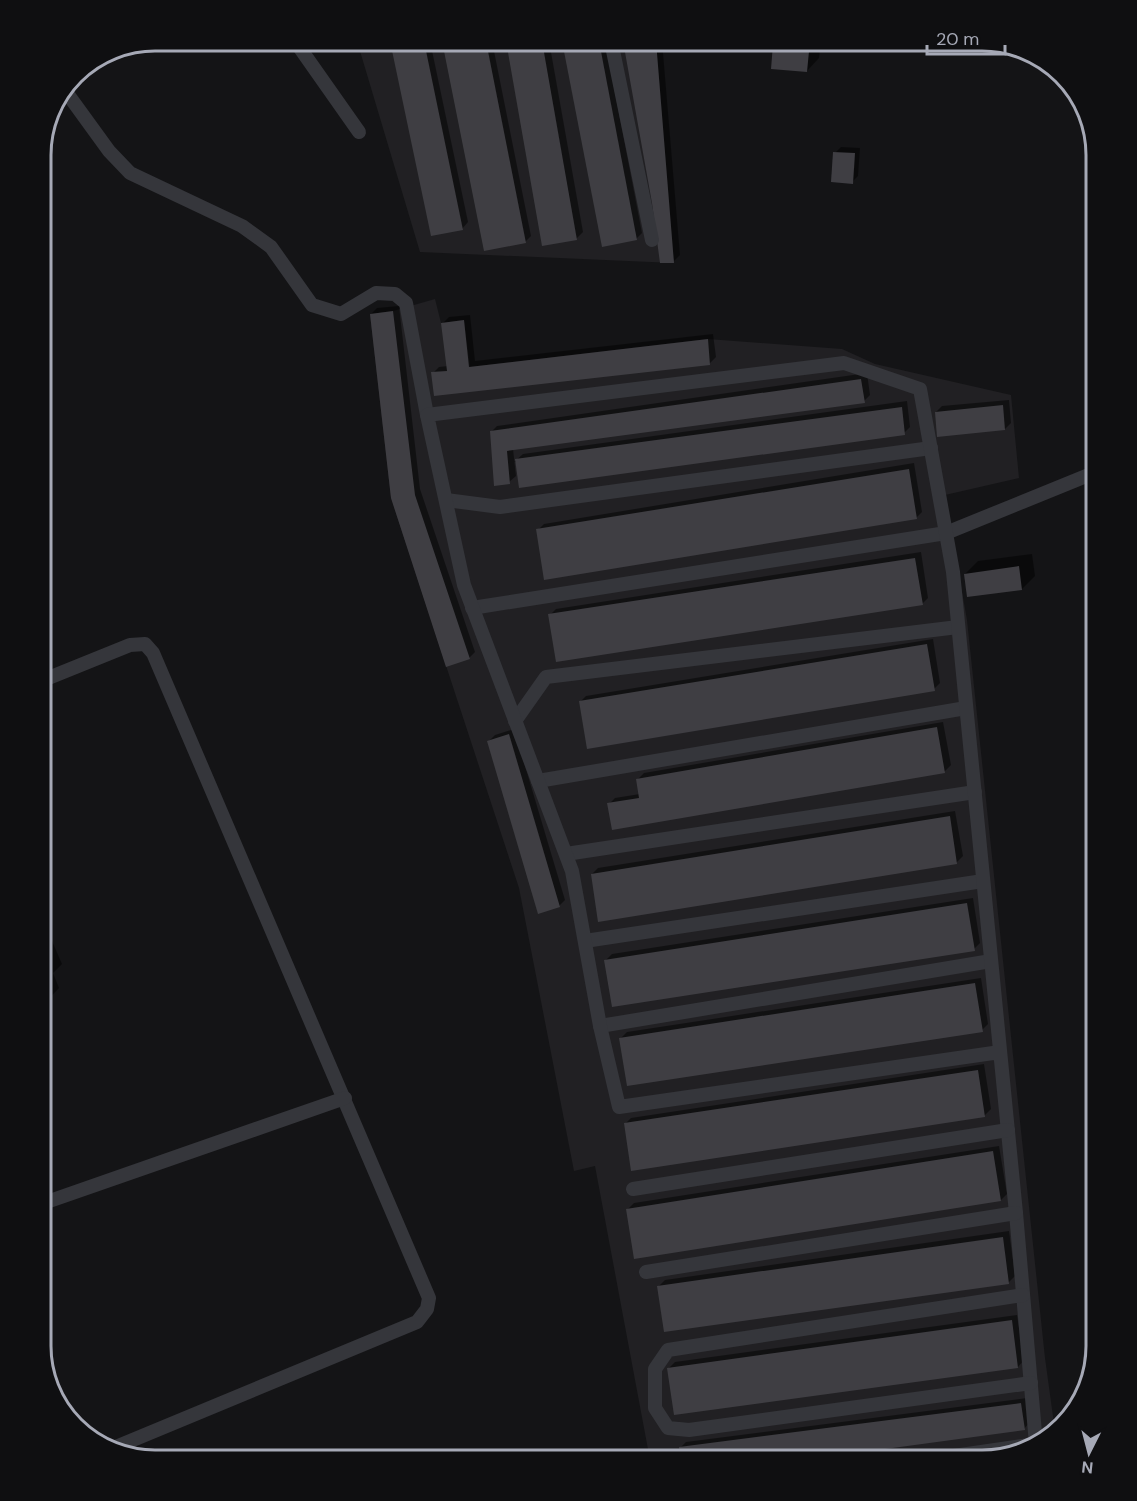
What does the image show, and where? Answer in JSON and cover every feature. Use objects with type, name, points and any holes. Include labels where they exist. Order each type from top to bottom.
[{"type":"lane","points":[[303,51],[359,132]]},
{"type":"lane","points":[[613,51],[652,240]]},
{"type":"lane","points":[[69,96],[109,151],[130,173],[242,226],[271,247],[312,305],[341,314],[376,293],[395,294],[406,303],[464,585],[572,871],[600,1026],[619,1107],[1000,1052]]},
{"type":"lane","points":[[428,415],[844,363],[920,389],[953,572],[1016,1213],[1035,1435]]},
{"type":"lane","points":[[446,501],[500,507],[931,448]]},
{"type":"lane","points":[[472,608],[946,532],[1086,476]]},
{"type":"lane","points":[[515,721],[546,677],[958,627]]},
{"type":"lane","points":[[51,677],[130,645],[145,644],[153,653],[429,1298],[427,1309],[417,1322],[121,1445]]},
{"type":"lane","points":[[538,781],[966,708]]},
{"type":"lane","points":[[566,854],[975,792]]},
{"type":"lane","points":[[585,941],[983,881]]},
{"type":"lane","points":[[600,1026],[991,962]]},
{"type":"lane","points":[[51,1200],[345,1098]]},
{"type":"lane","points":[[633,1189],[1008,1130]]},
{"type":"lane","points":[[646,1272],[1016,1213]]},
{"type":"lane","points":[[1023,1295],[668,1350],[655,1369],[655,1408],[668,1428],[689,1430],[1031,1383]]},
{"type":"shaded area","points":[[360,51],[657,51],[674,263],[420,252]]},
{"type":"shaded area","points":[[435,299],[441,323],[464,320],[470,367],[708,339],[842,349],[875,364],[1011,395],[1019,478],[945,495],[967,620],[1045,1358],[1054,1421],[1040,1433],[1016,1445],[982,1450],[648,1450],[595,1166],[574,1171],[519,888],[391,498],[370,314],[393,311]]},
{"type":"building","points":[[392,51],[426,51],[463,230],[431,236]]},
{"type":"building","points":[[444,51],[488,51],[526,243],[484,251]]},
{"type":"building","points":[[508,51],[544,51],[577,240],[542,246]]},
{"type":"building","points":[[564,51],[601,51],[637,240],[602,247]]},
{"type":"building","points":[[625,51],[657,51],[674,263],[660,263],[652,203]]},
{"type":"building","points":[[772,51],[809,51],[807,72],[771,69]]},
{"type":"building","points":[[833,152],[855,153],[853,184],[831,182]]},
{"type":"building","points":[[393,311],[415,495],[470,659],[446,667],[391,498],[370,314]]},
{"type":"building","points":[[464,320],[469,367],[708,339],[710,365],[434,396],[431,372],[447,371],[441,323]]},
{"type":"building","points":[[861,379],[865,403],[507,451],[510,484],[494,486],[490,431]]},
{"type":"building","points":[[1003,405],[1005,430],[937,437],[935,412]]},
{"type":"building","points":[[902,407],[905,435],[519,488],[515,459]]},
{"type":"building","points":[[909,469],[917,519],[544,580],[536,529]]},
{"type":"building","points":[[915,558],[923,605],[556,662],[548,614]]},
{"type":"building","points":[[1019,566],[1022,590],[967,597],[964,574]]},
{"type":"building","points":[[927,644],[935,691],[587,749],[579,701]]},
{"type":"building","points":[[937,727],[945,773],[612,830],[607,803],[639,798],[636,779]]},
{"type":"building","points":[[509,734],[560,907],[538,914],[487,741]]},
{"type":"building","points":[[950,816],[957,864],[598,922],[591,874]]},
{"type":"building","points":[[967,903],[975,951],[612,1007],[604,960]]},
{"type":"building","points":[[975,983],[983,1032],[627,1086],[619,1038]]},
{"type":"building","points":[[978,1070],[985,1117],[631,1171],[624,1123]]},
{"type":"building","points":[[993,1151],[1001,1201],[634,1259],[626,1209]]},
{"type":"building","points":[[1003,1237],[1009,1284],[664,1332],[657,1286]]},
{"type":"building","points":[[1012,1320],[1018,1368],[674,1415],[667,1368]]},
{"type":"building","points":[[1021,1403],[1025,1430],[878,1450],[679,1450],[679,1447]]}]
